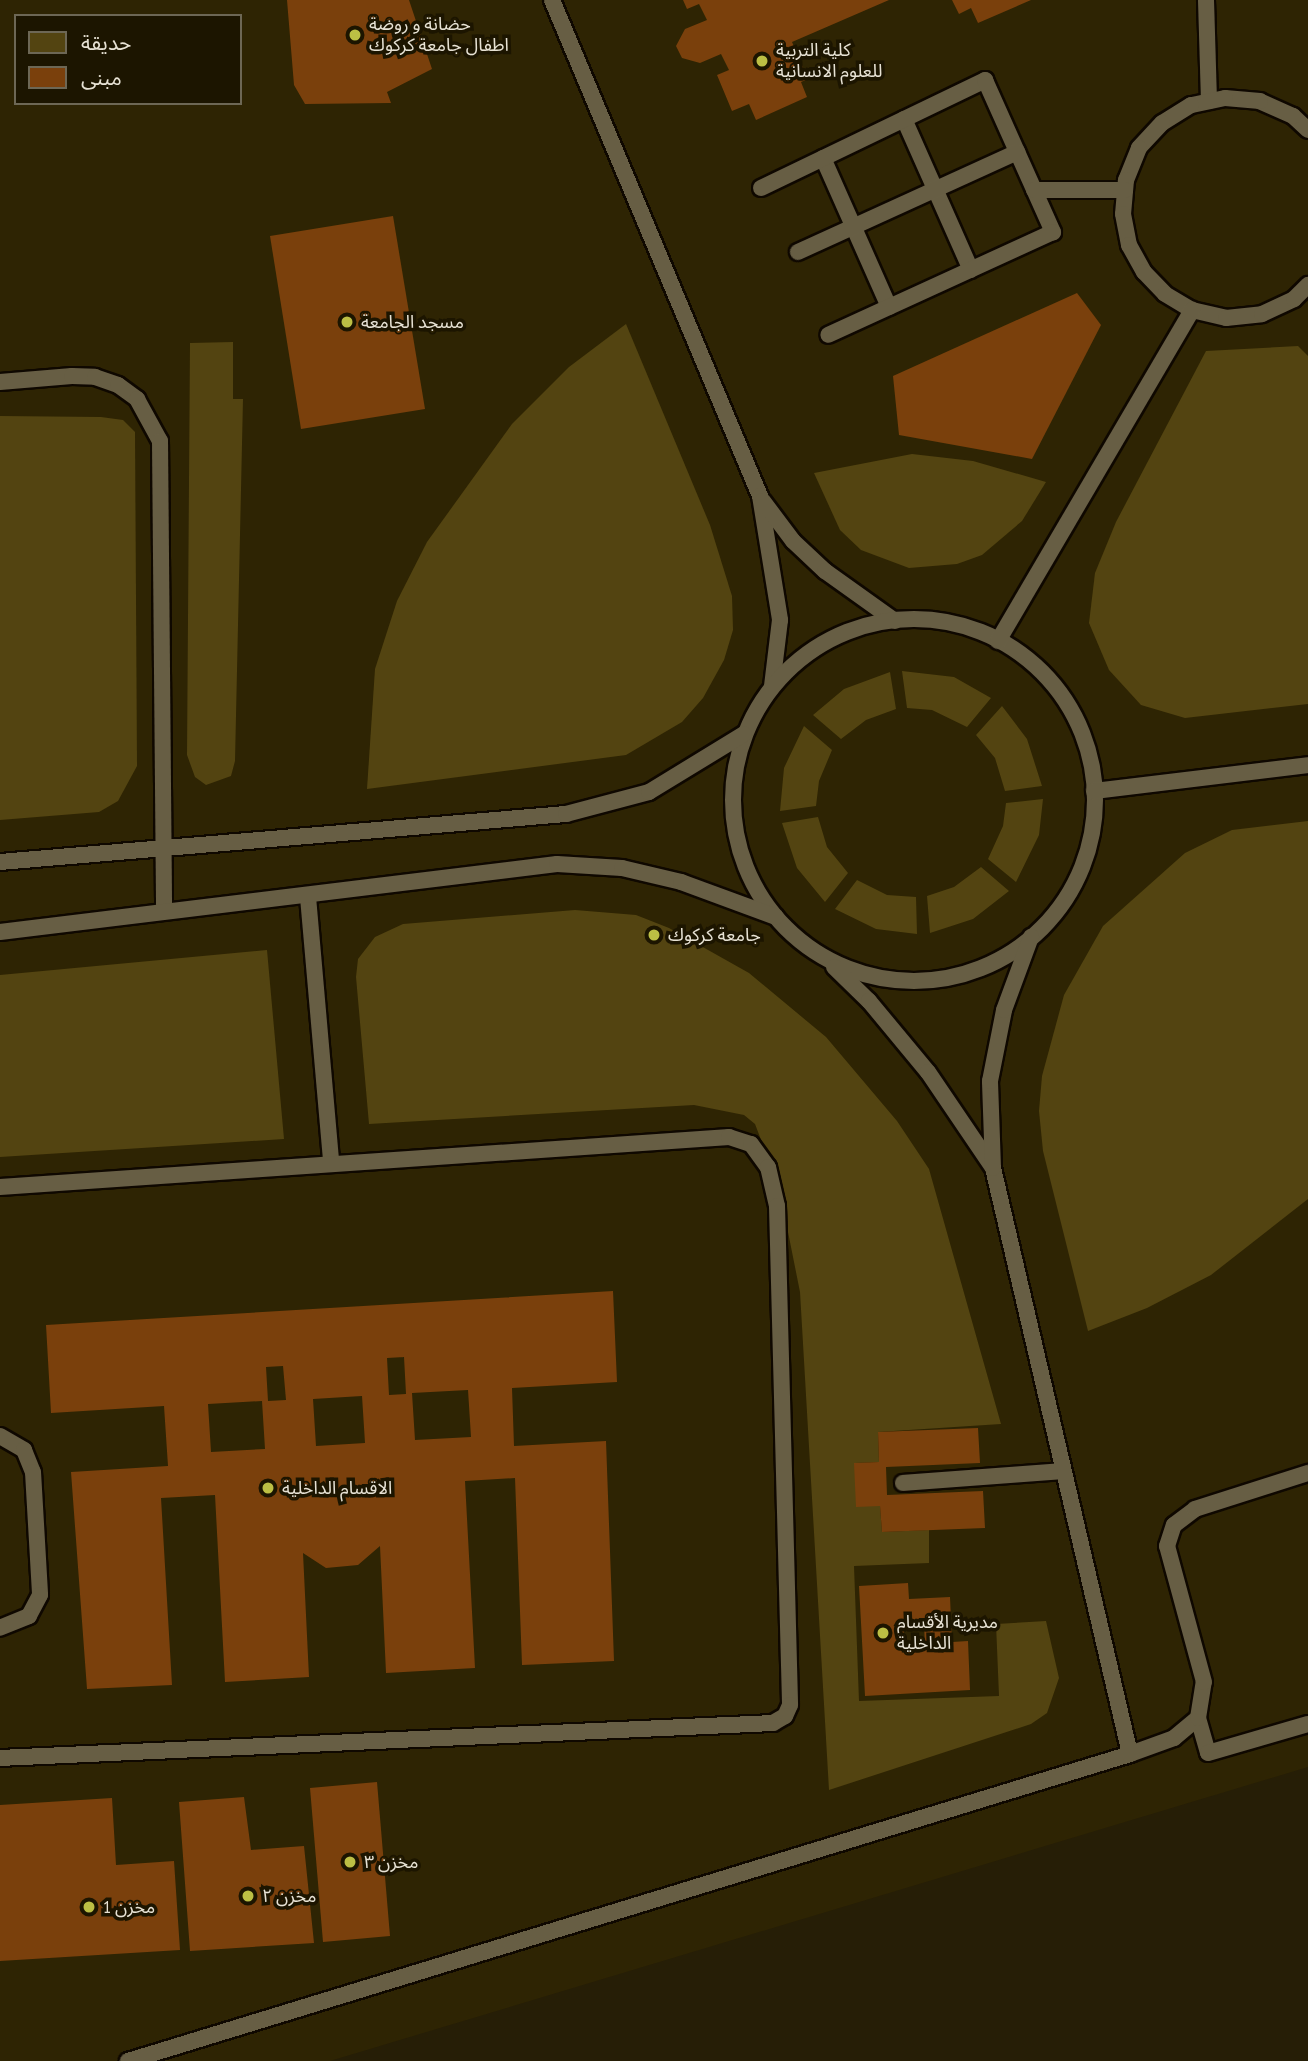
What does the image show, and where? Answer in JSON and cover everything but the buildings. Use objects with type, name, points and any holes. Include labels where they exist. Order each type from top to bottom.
[{"type":"lane","points":[[552,0],[760,496],[780,620],[772,686]]},
{"type":"lane","points":[[1206,0],[1209,101]]},
{"type":"lane","points":[[761,188],[985,80],[1053,232],[828,335]]},
{"type":"lane","points":[[1308,130],[1293,116],[1260,102],[1225,98],[1191,105],[1162,122],[1139,148],[1125,190],[1123,214],[1129,244],[1144,272],[1165,294],[1192,310],[1226,318],[1262,314],[1294,299],[1308,285]]},
{"type":"lane","points":[[904,119],[971,270]]},
{"type":"lane","points":[[798,252],[1017,152]]},
{"type":"lane","points":[[823,158],[889,307]]},
{"type":"lane","points":[[1034,190],[1125,190]]},
{"type":"lane","points":[[999,641],[1192,310]]},
{"type":"lane","points":[[0,382],[72,376],[95,377],[118,385],[144,409],[160,441],[164,911]]},
{"type":"lane","points":[[760,496],[801,549],[895,621]]},
{"type":"lane","points":[[916,618],[970,627],[999,641],[1019,652],[1061,694],[1087,746],[1096,805],[1085,863],[1056,914],[1012,954],[958,977],[900,982],[842,968],[793,936],[758,894],[737,842],[733,788],[744,734],[772,686],[812,649],[861,626],[916,618]]},
{"type":"lane","points":[[0,862],[162,851],[492,822],[608,806],[649,792],[744,734]]},
{"type":"lane","points":[[1094,791],[1308,765]]},
{"type":"lane","points":[[0,932],[164,911],[308,897],[557,864],[622,868],[681,882],[779,918]]},
{"type":"lane","points":[[308,897],[331,1162]]},
{"type":"lane","points":[[1031,937],[1004,1010],[990,1082],[993,1168],[1130,1754]]},
{"type":"lane","points":[[821,954],[869,1001],[928,1072],[993,1168]]},
{"type":"lane","points":[[0,1187],[331,1162],[729,1137],[751,1144],[768,1167],[776,1206],[788,1492],[790,1705],[785,1716],[773,1723],[0,1758]]},
{"type":"lane","points":[[0,1436],[23,1450],[33,1472],[40,1595],[29,1616],[13,1627],[0,1628]]},
{"type":"lane","points":[[903,1483],[1063,1471]]},
{"type":"lane","points":[[1308,1474],[1195,1509],[1174,1525],[1167,1546],[1204,1682],[1198,1717],[1208,1753],[1308,1724]]},
{"type":"lane","points":[[128,2061],[1130,1754],[1174,1738],[1198,1717]]},
{"type":"shaded area","name":"جامعة كركوك","points":[[0,0],[1308,0],[1308,1767],[330,2061],[0,2061]]},
{"type":"green space","points":[[626,324],[710,525],[732,596],[733,630],[724,660],[703,698],[682,722],[626,755],[367,789],[375,669],[397,601],[427,542],[512,424],[569,367]]},
{"type":"green space","points":[[233,342],[233,399],[243,399],[235,761],[231,776],[206,785],[195,777],[187,755],[190,343]]},
{"type":"green space","points":[[1298,346],[1308,356],[1308,704],[1185,718],[1141,705],[1109,670],[1089,623],[1095,573],[1116,522],[1206,351]]},
{"type":"green space","points":[[0,416],[101,417],[123,420],[135,432],[137,766],[118,801],[99,812],[0,820]]},
{"type":"green space","points":[[912,454],[973,461],[1046,482],[1022,521],[982,555],[957,564],[909,568],[861,550],[840,530],[814,473]]},
{"type":"green space","points":[[902,671],[954,677],[991,698],[967,727],[932,710],[907,708]]},
{"type":"green space","points":[[890,672],[896,709],[866,720],[841,739],[813,715],[844,689]]},
{"type":"green space","points":[[1002,706],[1027,739],[1042,786],[1005,791],[995,758],[976,735]]},
{"type":"green space","points":[[804,726],[832,750],[819,781],[816,806],[780,811],[784,768]]},
{"type":"green space","points":[[1043,799],[1039,835],[1016,882],[988,859],[1003,826],[1006,803]]},
{"type":"green space","points":[[818,817],[827,847],[848,873],[825,902],[797,868],[782,823]]},
{"type":"green space","points":[[1308,821],[1308,1199],[1211,1275],[1147,1308],[1088,1331],[1043,1151],[1039,1111],[1042,1076],[1064,995],[1103,926],[1185,853],[1232,830]]},
{"type":"green space","points":[[981,867],[1009,891],[973,919],[930,933],[927,896],[954,887]]},
{"type":"green space","points":[[857,880],[887,895],[916,897],[917,934],[876,929],[835,909]]},
{"type":"green space","points":[[575,910],[636,915],[669,928],[749,973],[826,1037],[897,1121],[929,1169],[1001,1424],[878,1432],[879,1462],[855,1463],[880,1506],[882,1532],[929,1530],[929,1563],[854,1566],[859,1701],[999,1696],[996,1624],[1046,1621],[1059,1678],[1047,1713],[1031,1724],[829,1790],[800,1292],[779,1187],[755,1124],[744,1115],[694,1105],[369,1124],[356,977],[358,959],[375,937],[403,924]]},
{"type":"green space","points":[[267,950],[284,1139],[0,1157],[0,975]]},
{"type":"place","name":"حضانة و روضة اطفال جامعة كركوك","points":[[355,35]]},
{"type":"place","name":"كلية التربية للعلوم الانسانية","points":[[762,61]]},
{"type":"place","name":"مسجد الجامعة","points":[[347,322]]},
{"type":"place","name":"جامعة كركوك","points":[[654,935]]},
{"type":"place","name":"الاقسام الداخلية","points":[[268,1488]]},
{"type":"place","name":"مديرية الأقسام الداخلية","points":[[883,1633]]},
{"type":"place","name":"مخزن ٣","points":[[350,1862]]},
{"type":"place","name":"مخزن ٢","points":[[248,1896]]},
{"type":"place","name":"مخزن 1","points":[[89,1907]]}]
